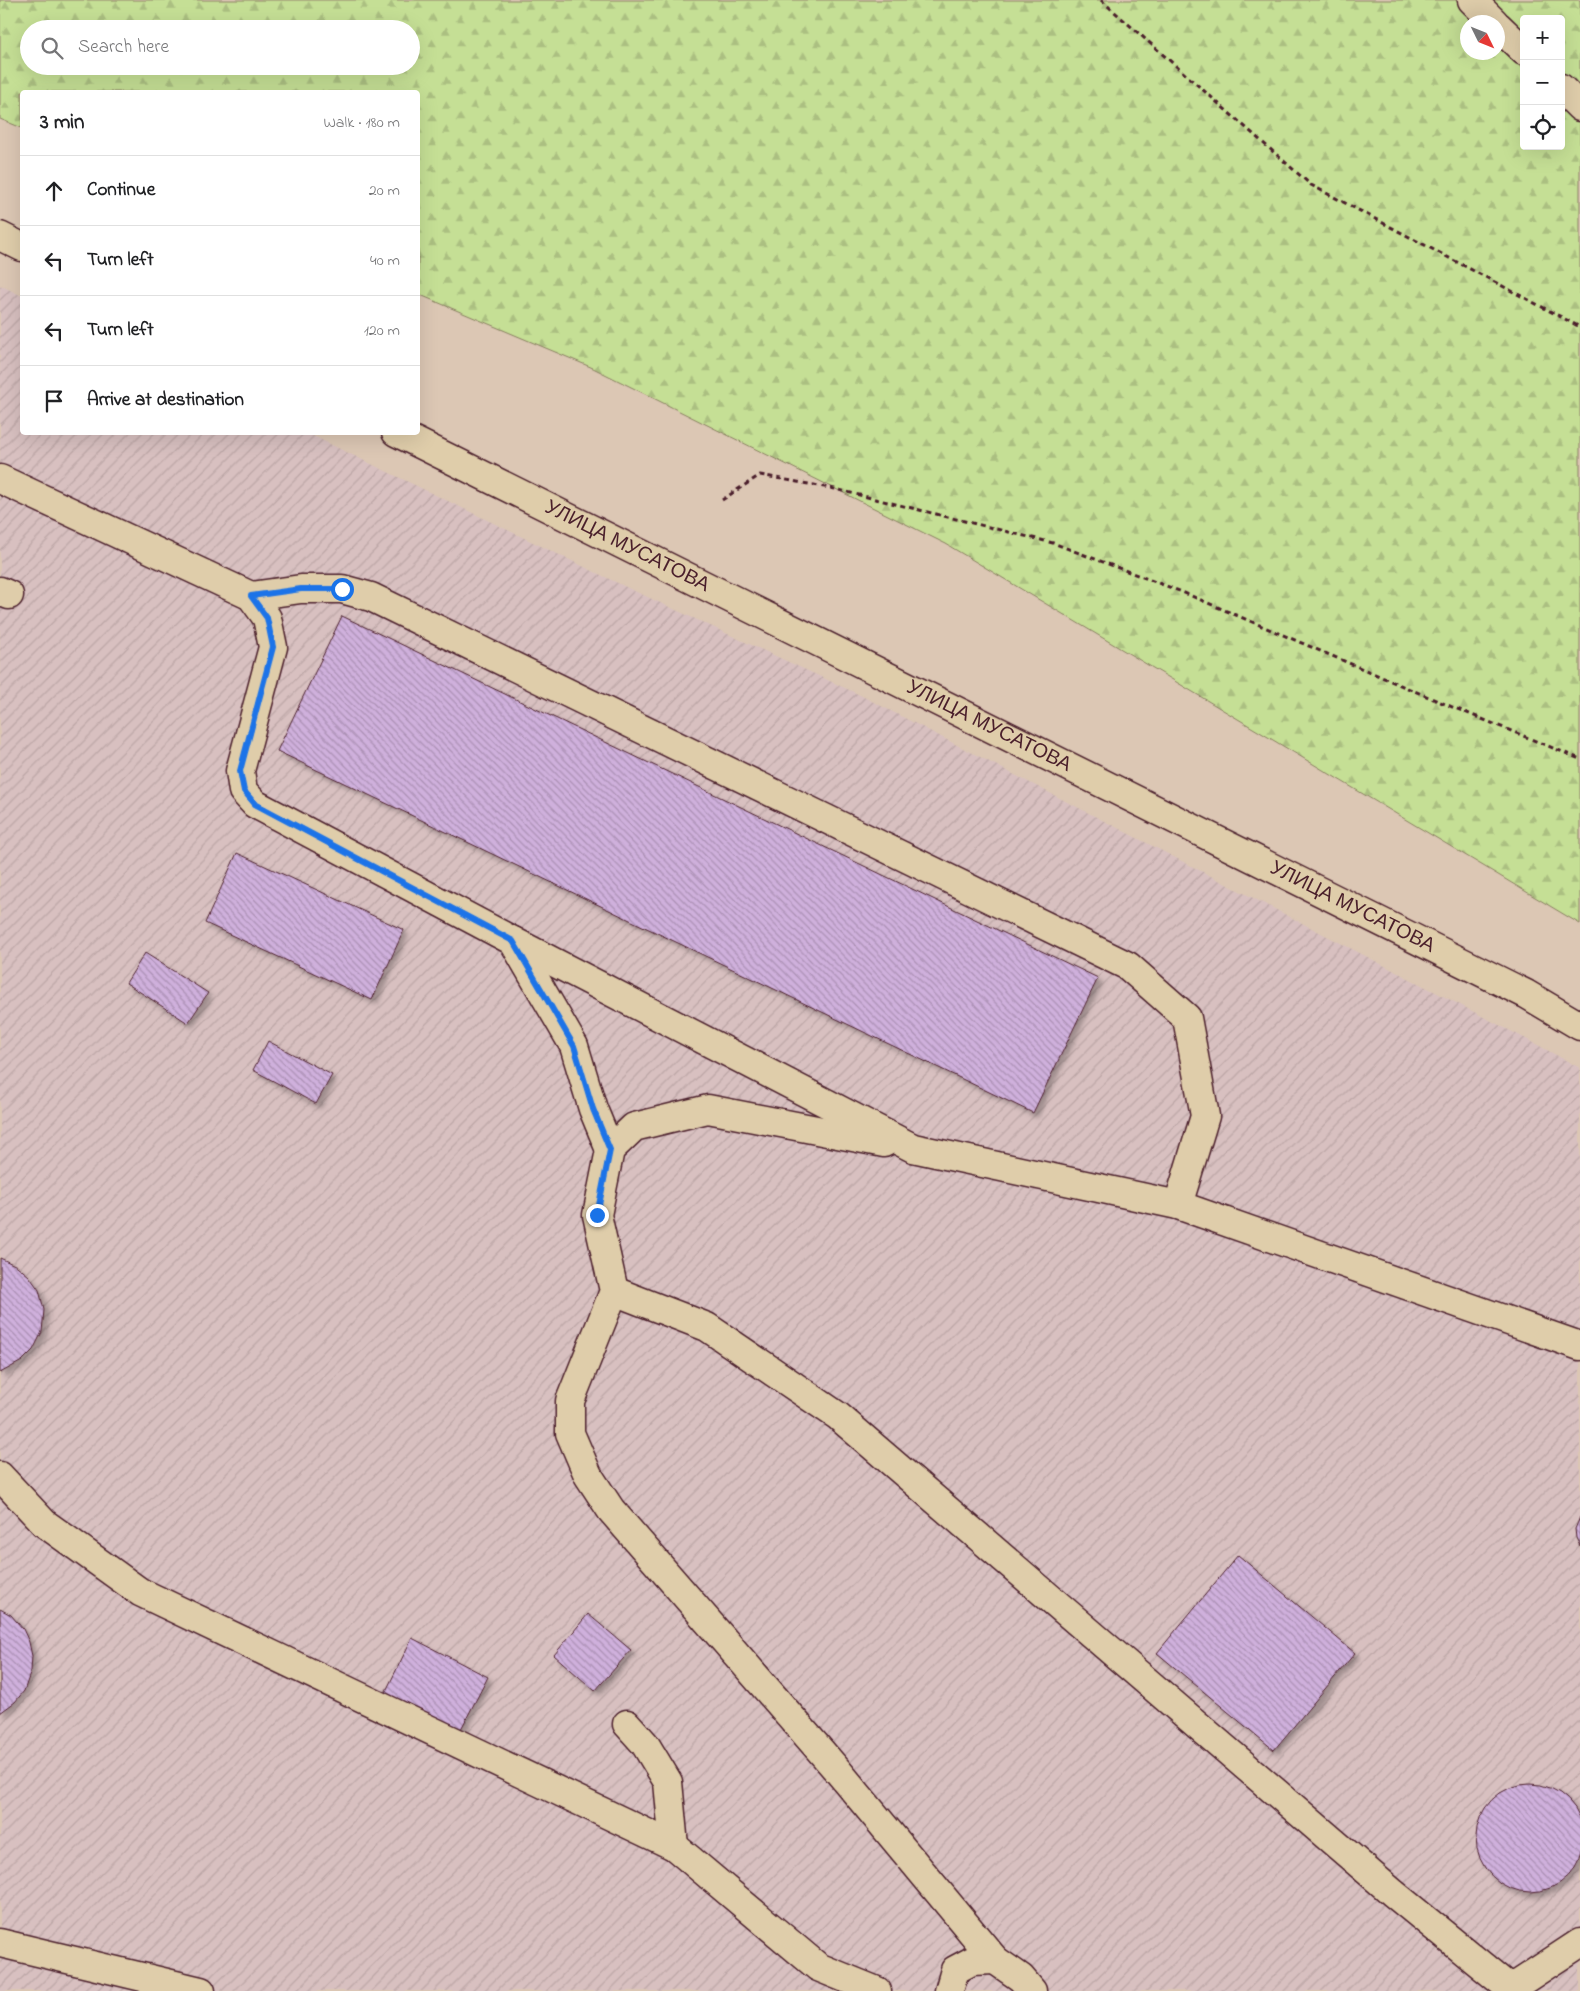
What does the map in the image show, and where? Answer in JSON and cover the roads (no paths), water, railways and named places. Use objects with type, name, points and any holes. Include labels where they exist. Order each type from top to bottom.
[{"type":"street","points":[[1472,0],[1487,15]]},
{"type":"street","points":[[1505,33],[1520,47]]},
{"type":"street","points":[[1565,92],[1580,107]]},
{"type":"street","points":[[0,236],[20,246]]},
{"type":"street","name":"УЛИЦА МУСАТОВА","points":[[402,435],[1526,994],[1580,1026]]},
{"type":"street","points":[[0,479],[251,596],[267,618],[273,647],[240,771],[244,791],[255,804],[513,941],[913,1148]]},
{"type":"street","points":[[251,596],[301,589],[342,589],[371,596],[1128,966],[1187,1018],[1205,1116],[1178,1205]]},
{"type":"street","points":[[513,941],[574,1046],[593,1109],[610,1150],[597,1215],[614,1291],[570,1401],[570,1433],[588,1475],[611,1510],[838,1771],[995,1960],[1021,1978],[1032,1991]]},
{"type":"street","points":[[610,1150],[634,1127],[708,1110],[913,1148],[1178,1205],[1580,1346]]},
{"type":"street","points":[[614,1291],[707,1328],[838,1416],[1385,1887],[1511,1990],[1580,1943]]},
{"type":"street","points":[[0,1476],[44,1523],[140,1592],[674,1846],[818,1967],[877,1991]]},
{"type":"street","points":[[627,1724],[645,1744],[668,1782],[674,1846]]},
{"type":"street","points":[[0,1943],[201,1991]]},
{"type":"street","points":[[949,1991],[955,1970],[972,1961],[995,1960]]}]
